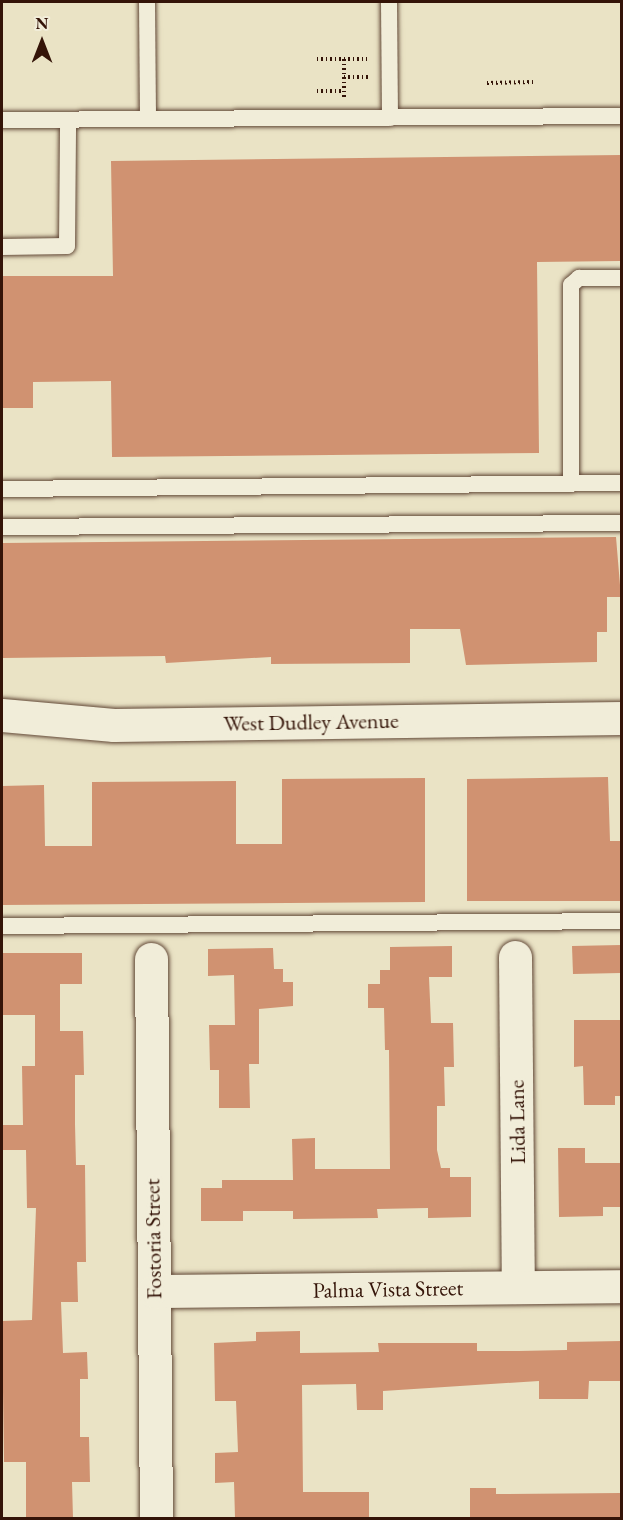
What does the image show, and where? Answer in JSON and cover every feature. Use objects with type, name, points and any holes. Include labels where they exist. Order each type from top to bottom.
[{"type":"street","name":"West Dudley Avenue","points":[[2,715],[114,725],[621,717]]},
{"type":"street","name":"Lida Lane","points":[[515,957],[518,1287]]},
{"type":"street","name":"Fostoria Street","points":[[150,958],[156,1518]]},
{"type":"street","name":"Palma Vista Street","points":[[154,1291],[621,1286]]},
{"type":"lane","points":[[147,2],[148,119]]},
{"type":"lane","points":[[389,2],[390,118]]},
{"type":"lane","points":[[2,120],[621,116]]},
{"type":"lane","points":[[2,247],[68,246],[68,120]]},
{"type":"lane","points":[[571,484],[571,285],[579,278],[621,278]]},
{"type":"lane","points":[[2,489],[621,483]]},
{"type":"lane","points":[[2,527],[621,523]]},
{"type":"lane","points":[[2,926],[621,921]]},
{"type":"path","points":[[317,59],[370,59]]},
{"type":"path","points":[[317,92],[344,94],[344,59]]},
{"type":"path","points":[[344,77],[369,77]]},
{"type":"path","points":[[487,83],[533,82]]},
{"type":"building","points":[[621,155],[621,261],[537,262],[539,453],[112,457],[111,381],[33,382],[33,408],[2,408],[2,276],[113,276],[111,161]]},
{"type":"building","points":[[616,537],[621,597],[607,597],[607,632],[597,632],[597,662],[466,665],[460,629],[410,629],[410,663],[271,664],[271,657],[166,663],[165,656],[2,658],[2,543]]},
{"type":"building","points":[[608,777],[610,841],[621,841],[620,901],[467,901],[467,779]]},
{"type":"building","points":[[425,778],[425,902],[2,905],[2,786],[44,785],[45,846],[92,846],[92,782],[236,781],[236,844],[282,844],[282,779]]},
{"type":"building","points":[[621,945],[621,973],[573,974],[572,946]]},
{"type":"building","points":[[452,946],[452,977],[429,977],[431,1023],[453,1023],[454,1067],[444,1067],[445,1106],[437,1106],[437,1150],[441,1168],[450,1168],[450,1177],[471,1177],[471,1217],[428,1218],[428,1208],[377,1209],[378,1218],[293,1219],[293,1211],[243,1211],[243,1221],[201,1221],[201,1188],[222,1188],[222,1180],[293,1180],[292,1139],[315,1138],[315,1169],[390,1169],[389,1050],[385,1050],[384,1008],[368,1008],[368,984],[380,984],[380,970],[390,970],[390,947]]},
{"type":"building","points":[[273,948],[274,969],[283,969],[283,982],[293,982],[293,1006],[259,1009],[259,1064],[249,1064],[250,1108],[219,1108],[219,1070],[210,1070],[209,1025],[235,1025],[234,975],[208,976],[208,949]]},
{"type":"building","points":[[2,953],[82,953],[82,984],[60,984],[60,1031],[83,1031],[84,1075],[75,1075],[75,1124],[76,1165],[85,1165],[86,1262],[77,1262],[78,1302],[61,1302],[63,1353],[87,1352],[88,1379],[80,1379],[80,1437],[89,1437],[90,1482],[72,1482],[73,1518],[26,1518],[26,1462],[4,1462],[2,1321],[32,1320],[36,1208],[27,1208],[26,1150],[3,1150],[3,1125],[23,1125],[22,1066],[35,1066],[35,1015],[2,1015]]},
{"type":"building","points":[[574,1020],[621,1020],[621,1096],[615,1096],[615,1105],[584,1105],[583,1066],[574,1067]]},
{"type":"building","points":[[558,1148],[585,1148],[585,1163],[620,1163],[621,1207],[603,1207],[603,1216],[559,1217]]},
{"type":"building","points":[[300,1331],[300,1353],[379,1352],[378,1343],[477,1343],[477,1351],[518,1351],[567,1350],[567,1342],[621,1341],[621,1381],[589,1381],[588,1399],[539,1399],[539,1381],[383,1391],[383,1410],[357,1410],[356,1384],[302,1385],[303,1492],[369,1492],[369,1518],[235,1518],[234,1482],[215,1483],[215,1453],[238,1452],[236,1401],[215,1401],[214,1343],[256,1341],[256,1332]]},
{"type":"building","points":[[470,1488],[496,1488],[496,1494],[621,1493],[621,1518],[470,1518]]}]
